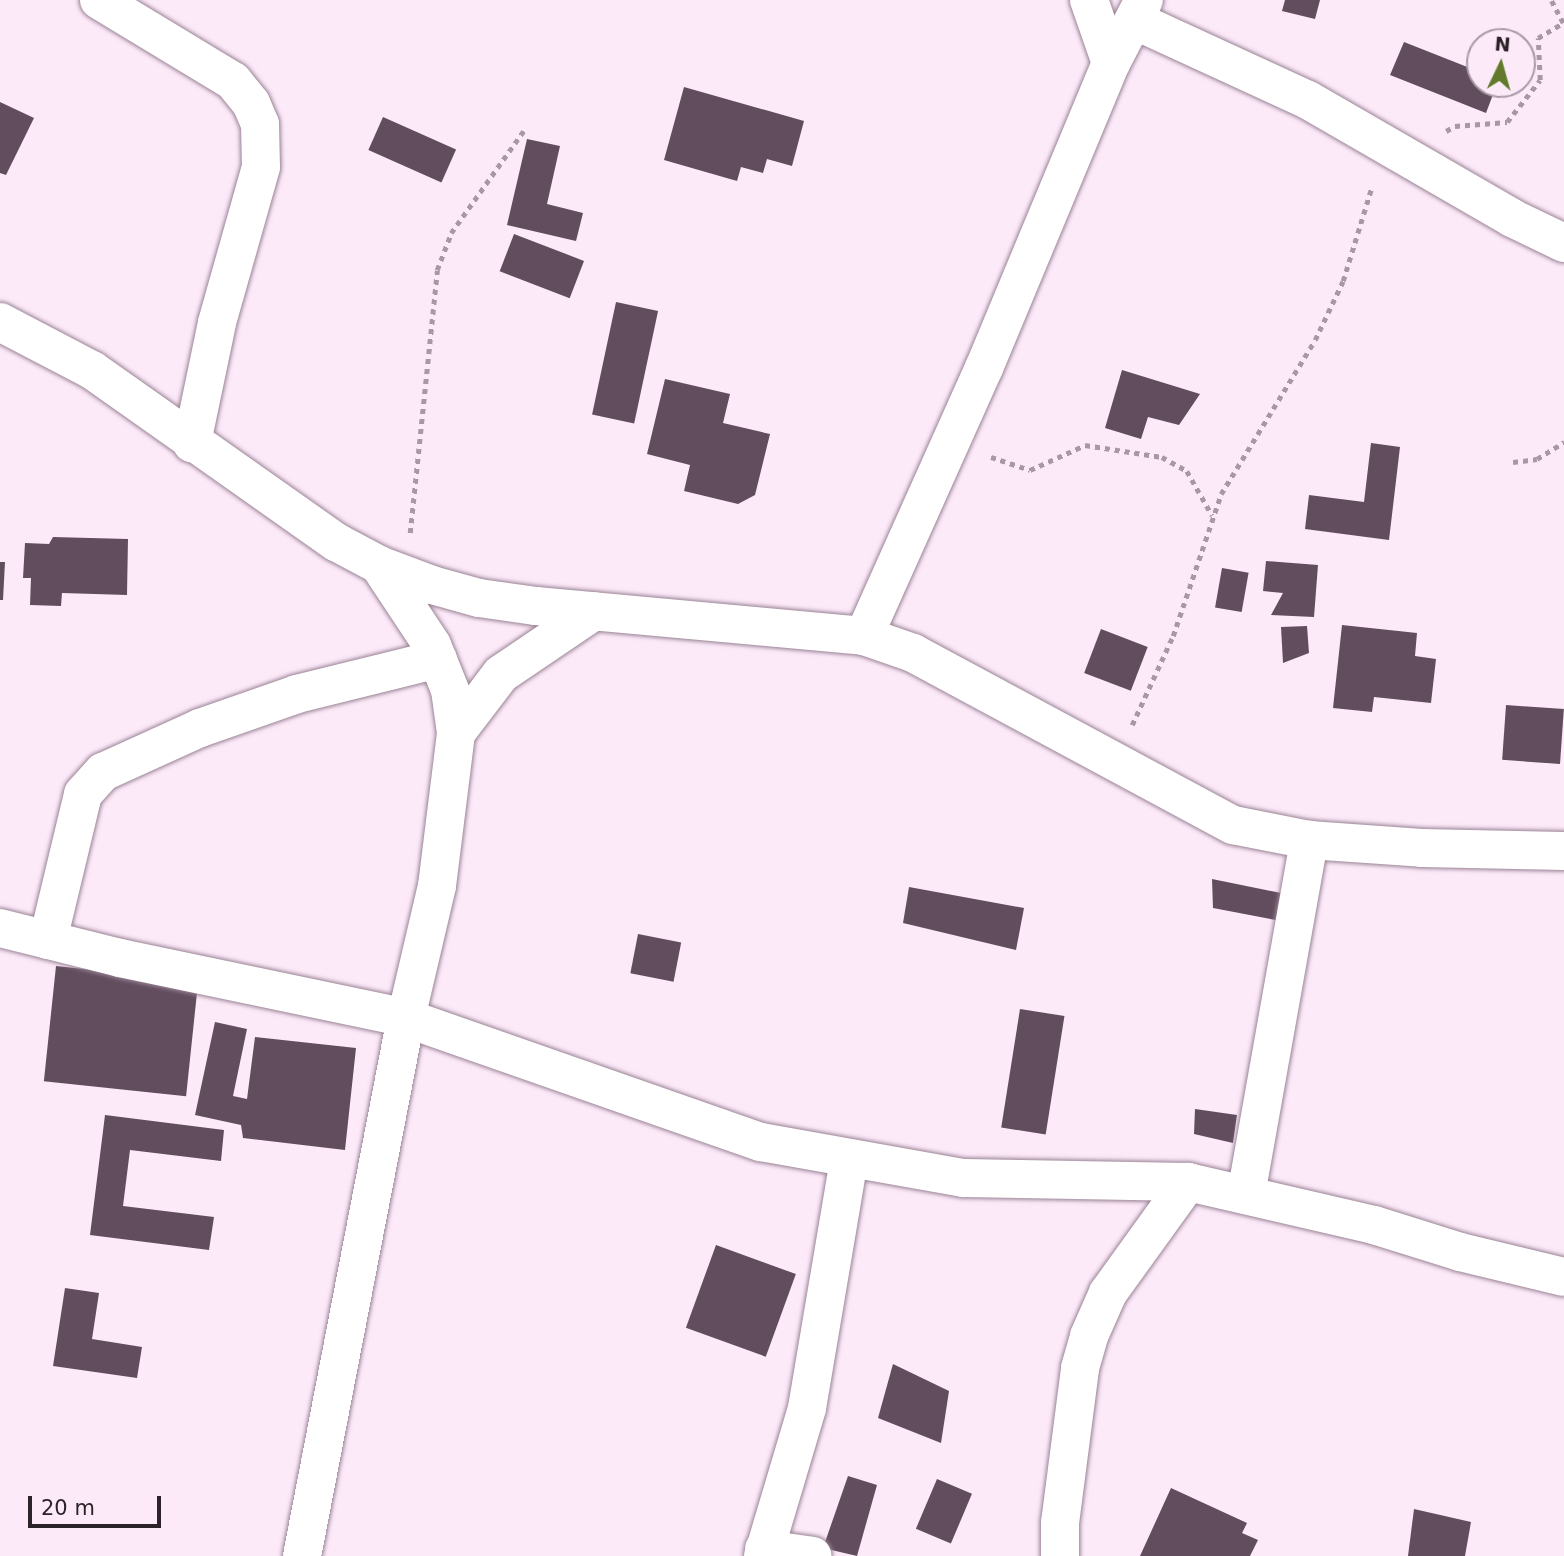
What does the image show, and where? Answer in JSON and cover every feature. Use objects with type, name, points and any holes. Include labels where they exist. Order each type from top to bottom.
[{"type":"street","points":[[99,0],[233,81],[251,103],[260,124],[261,167],[218,323],[192,443]]},
{"type":"street","points":[[1089,0],[1111,63]]},
{"type":"street","points":[[863,636],[953,436],[1111,63],[1139,10],[1308,100],[1564,243]]},
{"type":"street","points":[[0,322],[92,370],[336,542],[393,571],[479,598],[863,636],[913,653],[1110,762],[1233,825],[1309,840],[1422,848],[1564,851]]},
{"type":"street","points":[[302,1556],[406,1018],[437,886],[456,733],[450,690],[438,659],[393,571]]},
{"type":"street","points":[[456,733],[501,674],[594,611]]},
{"type":"street","points":[[48,940],[83,794],[103,772],[200,727],[296,694],[438,659]]},
{"type":"street","points":[[1246,1195],[1309,840]]},
{"type":"street","points":[[0,928],[406,1018],[761,1142],[964,1178],[1188,1182],[1564,1277]]},
{"type":"street","points":[[813,1556],[764,1552],[807,1408],[849,1159]]},
{"type":"street","points":[[1060,1556],[1060,1523],[1080,1368],[1089,1336],[1108,1293],[1188,1182]]},
{"type":"path","points":[[1110,762],[1140,710],[1173,636],[1212,515],[1267,414],[1315,340],[1343,281],[1370,188],[1406,157],[1455,126],[1507,122],[1540,80],[1538,38],[1563,23],[1551,0]]},
{"type":"path","points":[[393,571],[437,270],[450,233],[525,129]]},
{"type":"path","points":[[953,436],[1019,470],[1043,467],[1071,447],[1085,445],[1162,457],[1187,471],[1212,515]]},
{"type":"path","points":[[1513,462],[1537,458],[1564,442]]},
{"type":"building","points":[[1285,0],[1320,0],[1315,19],[1282,11]]},
{"type":"building","points":[[1404,42],[1466,66],[1466,98],[1492,98],[1486,113],[1390,75]]},
{"type":"building","points":[[684,87],[804,121],[792,166],[767,159],[763,173],[741,167],[737,181],[664,160]]},
{"type":"building","points":[[0,102],[34,118],[6,175],[0,173]]},
{"type":"building","points":[[383,117],[456,150],[441,182],[368,150]]},
{"type":"building","points":[[527,139],[560,146],[547,204],[583,213],[576,241],[507,225]]},
{"type":"building","points":[[514,234],[584,261],[570,298],[500,271]]},
{"type":"building","points":[[616,302],[658,311],[634,423],[592,414]]},
{"type":"building","points":[[1122,370],[1200,394],[1179,425],[1148,417],[1141,439],[1105,428]]},
{"type":"building","points":[[665,379],[730,394],[723,423],[770,434],[755,495],[738,504],[684,491],[690,465],[647,454]]},
{"type":"building","points":[[1371,443],[1400,447],[1389,540],[1305,529],[1309,495],[1364,502]]},
{"type":"building","points":[[53,537],[128,539],[127,595],[62,593],[61,606],[30,605],[31,578],[23,578],[25,543],[49,544]]},
{"type":"building","points":[[1266,561],[1318,565],[1314,617],[1271,615],[1283,593],[1263,591]]},
{"type":"building","points":[[0,562],[5,562],[3,600],[0,600]]},
{"type":"building","points":[[1222,568],[1249,573],[1242,612],[1215,607]]},
{"type":"building","points":[[1342,625],[1417,633],[1415,656],[1436,659],[1431,703],[1374,697],[1372,712],[1333,708]]},
{"type":"building","points":[[1307,626],[1309,653],[1283,663],[1281,627]]},
{"type":"building","points":[[1101,629],[1148,647],[1131,691],[1084,673]]},
{"type":"building","points":[[1506,705],[1564,709],[1560,764],[1502,760]]},
{"type":"building","points":[[1212,879],[1281,893],[1281,921],[1213,908]]},
{"type":"building","points":[[909,887],[1024,908],[1016,950],[903,923]]},
{"type":"building","points":[[638,934],[681,942],[674,982],[630,973]]},
{"type":"building","points":[[56,966],[198,981],[186,1096],[44,1081]]},
{"type":"building","points":[[1020,1009],[1064,1016],[1046,1135],[1001,1128]]},
{"type":"building","points":[[215,1022],[247,1029],[233,1096],[247,1099],[255,1037],[356,1048],[345,1150],[243,1138],[241,1125],[195,1115]]},
{"type":"building","points":[[1195,1109],[1237,1115],[1233,1143],[1194,1134]]},
{"type":"building","points":[[105,1115],[224,1130],[221,1161],[130,1150],[123,1206],[214,1217],[209,1250],[90,1235]]},
{"type":"building","points":[[716,1245],[796,1274],[766,1357],[686,1328]]},
{"type":"building","points":[[65,1288],[99,1293],[92,1339],[142,1347],[137,1378],[53,1366]]},
{"type":"building","points":[[893,1364],[949,1391],[941,1443],[878,1418]]},
{"type":"building","points":[[848,1476],[877,1485],[857,1556],[823,1548]]},
{"type":"building","points":[[937,1479],[972,1494],[951,1544],[916,1529]]},
{"type":"building","points":[[1171,1488],[1247,1523],[1242,1533],[1258,1540],[1250,1556],[1140,1556]]},
{"type":"building","points":[[1414,1509],[1471,1522],[1465,1556],[1408,1556]]}]
